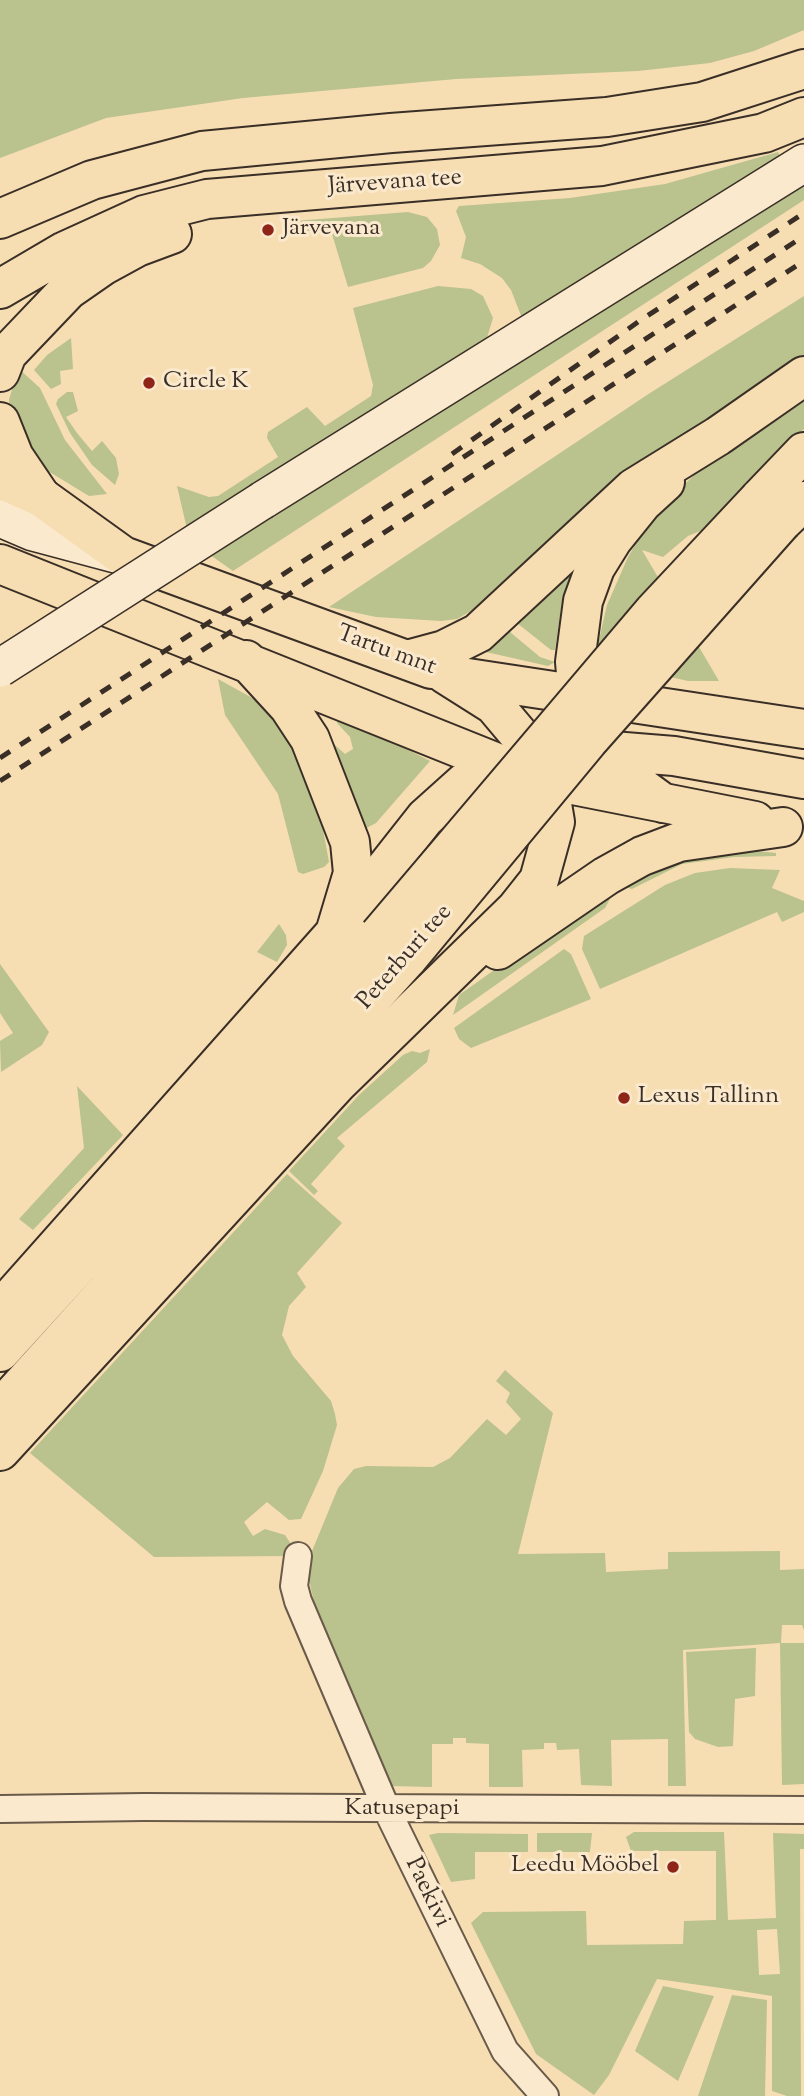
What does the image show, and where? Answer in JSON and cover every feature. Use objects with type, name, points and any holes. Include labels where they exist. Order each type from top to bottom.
[{"type":"main road","name":"Järvevana tee","points":[[0,219],[92,180],[202,151],[607,117],[702,102],[804,69]]},
{"type":"main road","name":"Järvevana tee","points":[[0,289],[65,251],[144,215],[207,200],[602,166],[764,133],[804,117]]},
{"type":"main road","points":[[0,668],[263,500],[804,163]]},
{"type":"main road","points":[[0,372],[7,354],[68,290],[136,247],[191,227],[244,216],[329,205],[355,188]]},
{"type":"main road","points":[[407,660],[444,650],[478,634],[634,488],[718,436],[804,376]]},
{"type":"main road","points":[[0,422],[14,457],[41,496]]},
{"type":"main road","points":[[663,803],[622,772],[600,750],[578,695],[576,640],[583,601],[596,568],[612,539],[642,503],[718,436]]},
{"type":"main road","name":"Peterburi tee","points":[[0,1352],[394,946],[588,741],[782,507],[804,452]]},
{"type":"main road","name":"Tartu mnt","points":[[0,479],[41,496],[123,556],[445,674],[804,729]]},
{"type":"main road","points":[[0,518],[33,532],[123,556]]},
{"type":"main road","points":[[0,564],[529,767],[663,803],[793,828]]},
{"type":"main road","points":[[246,660],[289,707],[310,739],[344,822],[354,864],[335,933]]},
{"type":"main road","points":[[0,1451],[337,1084],[516,909],[539,880],[555,822],[529,767],[494,705],[445,674]]},
{"type":"main road","points":[[0,1310],[335,933],[425,818],[464,783],[600,750],[674,756],[804,779]]},
{"type":"main road","points":[[413,1009],[606,876],[642,856],[679,842],[793,828]]},
{"type":"main road","name":"Peterburi tee","points":[[0,1409],[394,946]]},
{"type":"street","name":"Paekivi","points":[[298,1556],[295,1586],[298,1601],[387,1810],[505,2052],[545,2096]]},
{"type":"street","name":"Katusepapi","points":[[0,1809],[144,1807],[804,1810]]},
{"type":"green space","points":[[0,0],[804,0],[804,30],[754,51],[710,63],[638,71],[456,79],[243,98],[106,118],[0,158]]},
{"type":"green space","points":[[778,152],[782,160],[522,318],[511,290],[502,278],[480,264],[461,258],[466,237],[456,211],[459,206],[570,198],[665,184]]},
{"type":"green space","points":[[804,174],[804,200],[233,571],[206,552]]},
{"type":"green space","points":[[408,212],[427,217],[437,229],[440,245],[431,261],[423,268],[348,287],[332,234],[319,228],[299,233],[295,221]]},
{"type":"green space","points":[[438,286],[471,289],[483,296],[493,318],[486,341],[187,529],[177,486],[209,497],[218,496],[278,457],[267,438],[268,432],[307,407],[325,426],[371,396],[373,385],[353,308]]},
{"type":"green space","points":[[804,296],[804,359],[731,403],[654,459],[493,598],[457,619],[441,621],[376,617],[329,607],[650,393]]},
{"type":"green space","points":[[71,338],[73,369],[60,371],[61,384],[51,389],[34,370],[47,355]]},
{"type":"green space","points":[[18,368],[40,388],[65,440],[107,494],[89,496],[38,465],[11,417],[9,400]]},
{"type":"green space","points":[[67,392],[73,392],[78,411],[66,417],[77,433],[92,451],[102,441],[116,458],[119,474],[115,485],[92,465],[70,433],[56,404]]},
{"type":"green space","points":[[804,393],[804,429],[705,529],[688,536],[663,557],[642,550],[719,681],[688,681],[601,661],[598,644],[607,605],[628,557],[645,528],[673,495],[707,463]]},
{"type":"green space","points":[[580,556],[562,602],[555,650],[551,650],[517,623]]},
{"type":"green space","points":[[504,627],[540,657],[555,662],[548,666],[486,652],[485,649]]},
{"type":"green space","points":[[218,679],[256,700],[278,721],[293,742],[318,803],[329,862],[324,867],[303,874],[298,872],[278,794],[225,715]]},
{"type":"green space","points":[[338,714],[430,761],[376,823],[357,833],[326,737],[345,754],[353,749],[350,737],[337,723]]},
{"type":"green space","points":[[726,848],[776,853],[776,856],[734,857],[682,864],[632,889],[625,887],[647,864]]},
{"type":"green space","points":[[730,868],[780,870],[772,888],[804,901],[804,912],[782,922],[777,912],[600,989],[582,949],[584,936],[665,885],[695,873]]},
{"type":"green space","points":[[604,892],[610,899],[605,908],[453,1015],[459,995]]},
{"type":"green space","points":[[279,924],[286,935],[287,945],[277,962],[257,952]]},
{"type":"green space","points":[[564,949],[571,954],[591,999],[471,1048],[459,1039],[454,1028]]},
{"type":"green space","points":[[0,964],[49,1032],[42,1045],[1,1072],[0,1041],[13,1033],[0,1013]]},
{"type":"green space","points":[[430,1049],[427,1062],[337,1138],[345,1146],[311,1184],[318,1191],[314,1195],[289,1171],[359,1095],[403,1055]]},
{"type":"green space","points":[[77,1086],[123,1135],[33,1230],[19,1219],[84,1148]]},
{"type":"green space","points":[[287,1174],[342,1223],[297,1273],[306,1287],[289,1306],[282,1335],[293,1356],[331,1401],[335,1414],[337,1425],[323,1471],[301,1519],[289,1520],[267,1502],[244,1522],[253,1536],[265,1529],[285,1535],[291,1544],[292,1556],[154,1557],[30,1453]]},
{"type":"green space","points":[[505,1370],[553,1413],[518,1554],[605,1553],[606,1572],[668,1569],[668,1552],[780,1551],[780,1570],[804,1569],[804,1630],[802,1625],[782,1625],[781,1643],[804,1643],[804,1784],[782,1785],[780,1643],[683,1650],[686,1786],[668,1786],[668,1739],[611,1740],[612,1786],[581,1785],[579,1749],[557,1750],[556,1743],[544,1743],[544,1749],[522,1750],[523,1787],[489,1787],[489,1744],[466,1743],[466,1738],[453,1738],[453,1744],[432,1744],[432,1787],[390,1786],[322,1636],[308,1576],[310,1556],[338,1488],[354,1469],[366,1466],[433,1467],[450,1458],[487,1419],[506,1435],[521,1419],[506,1402],[510,1393],[496,1381]]},
{"type":"green space","points":[[756,1648],[755,1696],[735,1699],[733,1746],[718,1747],[695,1739],[689,1732],[686,1652]]},
{"type":"green space","points":[[634,1832],[724,1832],[728,1920],[776,1918],[773,1833],[804,1834],[804,1849],[800,1849],[801,2096],[787,2096],[772,2091],[772,1996],[728,1989],[657,1979],[609,2075],[594,2095],[536,2054],[471,1923],[483,1912],[586,1911],[587,1945],[683,1944],[684,1921],[716,1920],[716,1851],[631,1851],[626,1837]],"holes":[[[777,1929],[780,1974],[759,1975],[757,1930]]]},
{"type":"green space","points":[[537,1833],[592,1833],[590,1852],[537,1852]]},
{"type":"green space","points":[[528,1834],[528,1852],[475,1852],[475,1879],[451,1882],[429,1835]]},
{"type":"green space","points":[[663,1986],[714,1996],[678,2081],[635,2051]]},
{"type":"green space","points":[[732,1995],[767,2000],[765,2096],[698,2096]]},
{"type":"railway","points":[[452,454],[638,322],[804,213]]},
{"type":"railway","points":[[0,758],[804,236]]},
{"type":"railway","points":[[0,781],[804,261]]},
{"type":"place","name":"Järvevana","points":[[268,230]]},
{"type":"place","name":"Circle K","points":[[149,383]]},
{"type":"place","name":"Lexus Tallinn","points":[[624,1098]]},
{"type":"place","name":"Leedu Mööbel","points":[[673,1867]]}]
